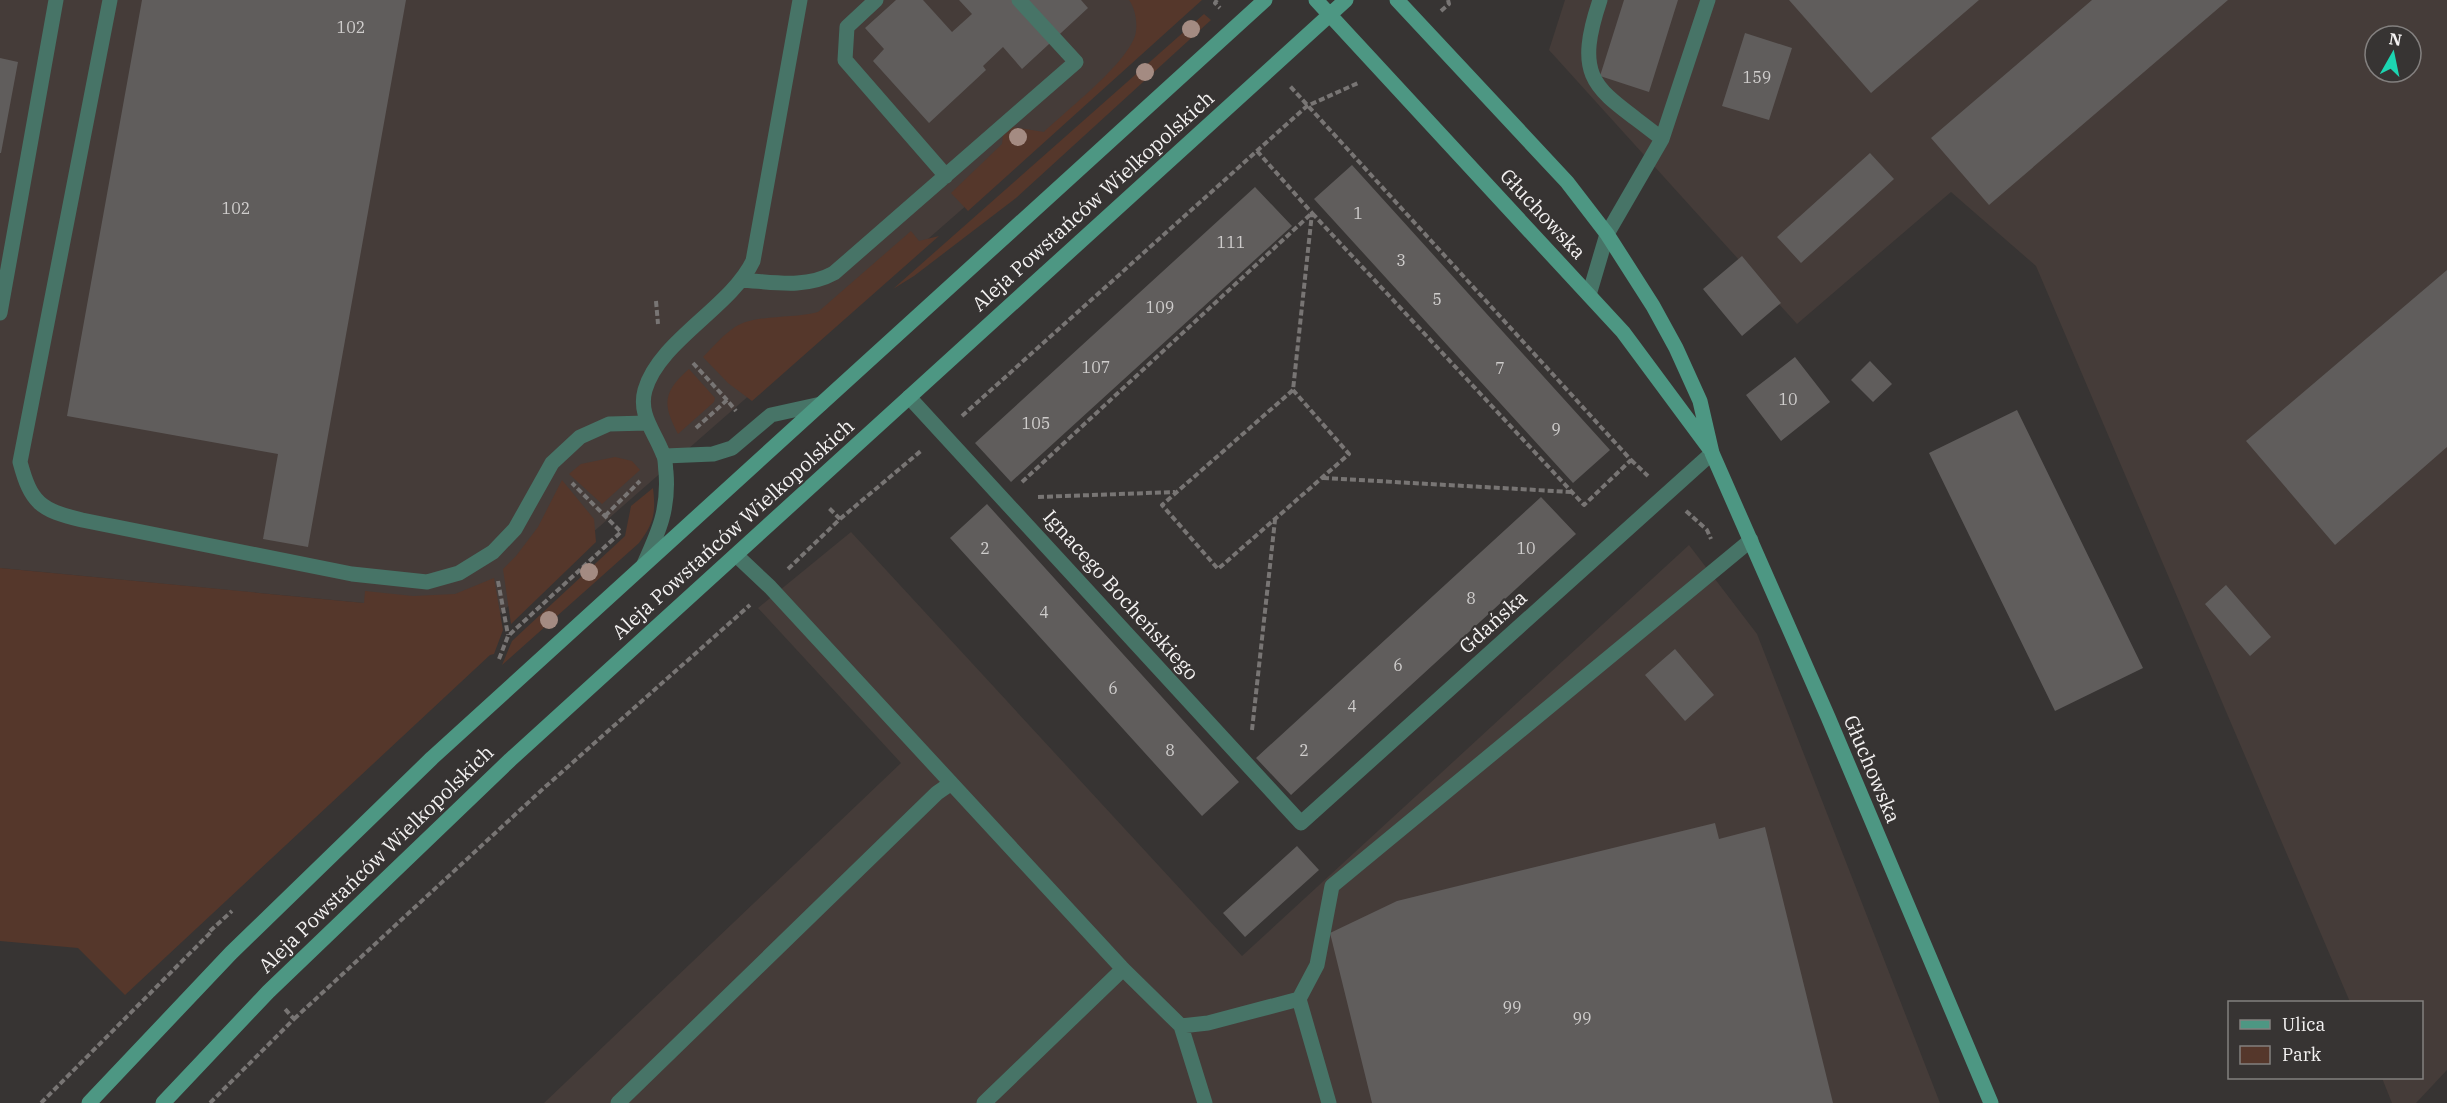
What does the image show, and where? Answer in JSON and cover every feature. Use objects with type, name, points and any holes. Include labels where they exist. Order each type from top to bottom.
[{"type":"main road","name":"Aleja Powstańców Wielkopolskich","points":[[89,1103],[231,953],[424,766],[1265,0]]},
{"type":"main road","name":"Głuchowska","points":[[1316,0],[1623,332],[1712,453]]},
{"type":"main road","name":"Aleja Powstańców Wielkopolskich","points":[[163,1103],[268,992],[510,760],[1346,0]]},
{"type":"main road","name":"Głuchowska","points":[[1397,0],[1567,182],[1607,234],[1653,306],[1676,348],[1700,401],[1712,453],[1991,1103]]},
{"type":"street","points":[[0,313],[56,0]]},
{"type":"street","points":[[110,0],[20,462],[27,488],[35,499],[54,513],[352,574],[427,582],[459,573],[493,552],[515,529],[552,463],[571,444],[594,429],[616,423],[647,423]]},
{"type":"street","points":[[644,564],[663,524],[667,499],[664,456],[647,423],[643,398],[653,372],[676,344],[741,280],[749,269],[756,251],[800,0]]},
{"type":"street","points":[[876,0],[848,27],[845,60],[946,177]]},
{"type":"street","points":[[741,280],[800,284],[826,277],[845,265],[1076,62],[1019,0]]},
{"type":"street","points":[[1600,0],[1590,29],[1587,51],[1589,69],[1596,85],[1662,139]]},
{"type":"street","points":[[1589,295],[1607,234],[1662,139],[1708,0]]},
{"type":"street","name":"Ignacego Bocheńskiego","points":[[909,396],[1301,823]]},
{"type":"street","points":[[664,456],[713,454],[732,448],[771,415],[822,404]]},
{"type":"street","name":"Gdańska","points":[[1301,823],[1712,453]]},
{"type":"street","points":[[1329,1103],[1299,999],[1317,965],[1332,886],[1751,540]]},
{"type":"street","points":[[736,555],[770,587],[1123,969],[1181,1026],[1205,1103]]},
{"type":"street","points":[[618,1103],[937,793],[950,784]]},
{"type":"street","points":[[984,1103],[1123,969]]},
{"type":"street","points":[[1181,1026],[1208,1023],[1299,999]]},
{"type":"path","points":[[1257,151],[1584,505],[1631,460],[1300,97]]},
{"type":"path","points":[[840,519],[942,433],[1307,106]]},
{"type":"path","points":[[1293,390],[1349,454],[1218,569],[1162,505],[1293,390],[1312,213]]},
{"type":"path","points":[[1005,499],[1312,213]]},
{"type":"path","points":[[492,666],[500,658],[508,636],[621,532],[552,463]]},
{"type":"path","points":[[1322,478],[1572,492]]},
{"type":"path","points":[[1005,499],[1176,492]]},
{"type":"path","points":[[1248,765],[1275,519]]},
{"type":"path","points":[[493,552],[508,636]]},
{"type":"path","points":[[210,932],[236,907]]},
{"type":"shaded area","points":[[0,0],[1201,0],[471,639],[436,610],[0,568]]},
{"type":"shaded area","points":[[1565,0],[2447,0],[2447,1070],[2416,1103],[2392,1103],[2382,1079],[2423,1079],[2423,1001],[2350,1001],[2036,266],[1951,192],[1797,324],[1549,50]]},
{"type":"shaded area","points":[[851,532],[1242,956],[1689,545],[1757,634],[1940,1103],[544,1103],[901,763],[758,608]]},
{"type":"green space","points":[[1129,0],[1202,0],[968,211],[951,193],[1002,144],[1003,136],[1013,127],[1044,132],[1120,60],[1129,48],[1136,32],[1135,13]]},
{"type":"green space","points":[[1204,14],[1211,20],[1016,198],[914,276],[893,289]]},
{"type":"green space","points":[[911,231],[919,241],[939,236],[752,401],[728,383],[703,357],[726,334],[744,323],[764,318],[818,312]]},
{"type":"green space","points":[[689,369],[715,398],[714,402],[678,434],[669,414],[668,399],[674,385]]},
{"type":"green space","points":[[615,457],[632,461],[640,470],[602,504],[569,474],[581,464]]},
{"type":"green space","points":[[562,480],[594,519],[596,542],[511,624],[503,569],[538,527]]},
{"type":"green space","points":[[653,488],[653,517],[639,543],[502,665],[512,641],[625,536],[631,506]]},
{"type":"green space","points":[[0,568],[364,603],[365,591],[413,596],[455,594],[494,578],[503,630],[494,654],[490,655],[125,995],[78,948],[0,941]]},
{"type":"building","points":[[142,0],[406,0],[308,547],[263,539],[278,454],[67,416]]},
{"type":"building","points":[[896,0],[923,0],[952,32],[972,14],[959,0],[1081,0],[1088,8],[1022,69],[1003,47],[983,66],[986,70],[929,123],[873,61],[884,49],[865,28]]},
{"type":"building","points":[[1624,0],[1678,0],[1649,92],[1600,76]]},
{"type":"building","points":[[1789,0],[1979,0],[1871,93]]},
{"type":"building","points":[[2092,0],[2228,0],[1989,205],[1931,138]]},
{"type":"building","points":[[1745,33],[1792,48],[1769,120],[1722,106]]},
{"type":"building","points":[[0,58],[18,62],[1,153],[0,153]]},
{"type":"building","points":[[1870,153],[1894,179],[1801,263],[1777,237]]},
{"type":"building","points":[[1352,165],[1610,450],[1573,483],[1314,199]]},
{"type":"building","points":[[1255,187],[1292,226],[1011,482],[975,443]]},
{"type":"building","points":[[1742,256],[1781,303],[1742,336],[1703,289]]},
{"type":"building","points":[[2447,270],[2447,447],[2335,545],[2246,441]]},
{"type":"building","points":[[1795,357],[1830,402],[1781,441],[1746,395]]},
{"type":"building","points":[[1870,361],[1892,384],[1873,402],[1851,380]]},
{"type":"building","points":[[2017,410],[2143,668],[2055,711],[1929,453]]},
{"type":"building","points":[[1541,497],[1576,534],[1291,795],[1256,758]]},
{"type":"building","points":[[987,504],[1239,782],[1202,816],[950,538]]},
{"type":"building","points":[[2226,585],[2271,637],[2250,656],[2205,604]]},
{"type":"building","points":[[1675,649],[1714,695],[1685,721],[1645,675]]},
{"type":"building","points":[[1715,823],[1719,839],[1765,827],[1833,1103],[1372,1103],[1330,933],[1397,901]]},
{"type":"building","points":[[1297,846],[1319,870],[1245,937],[1223,913]]}]
